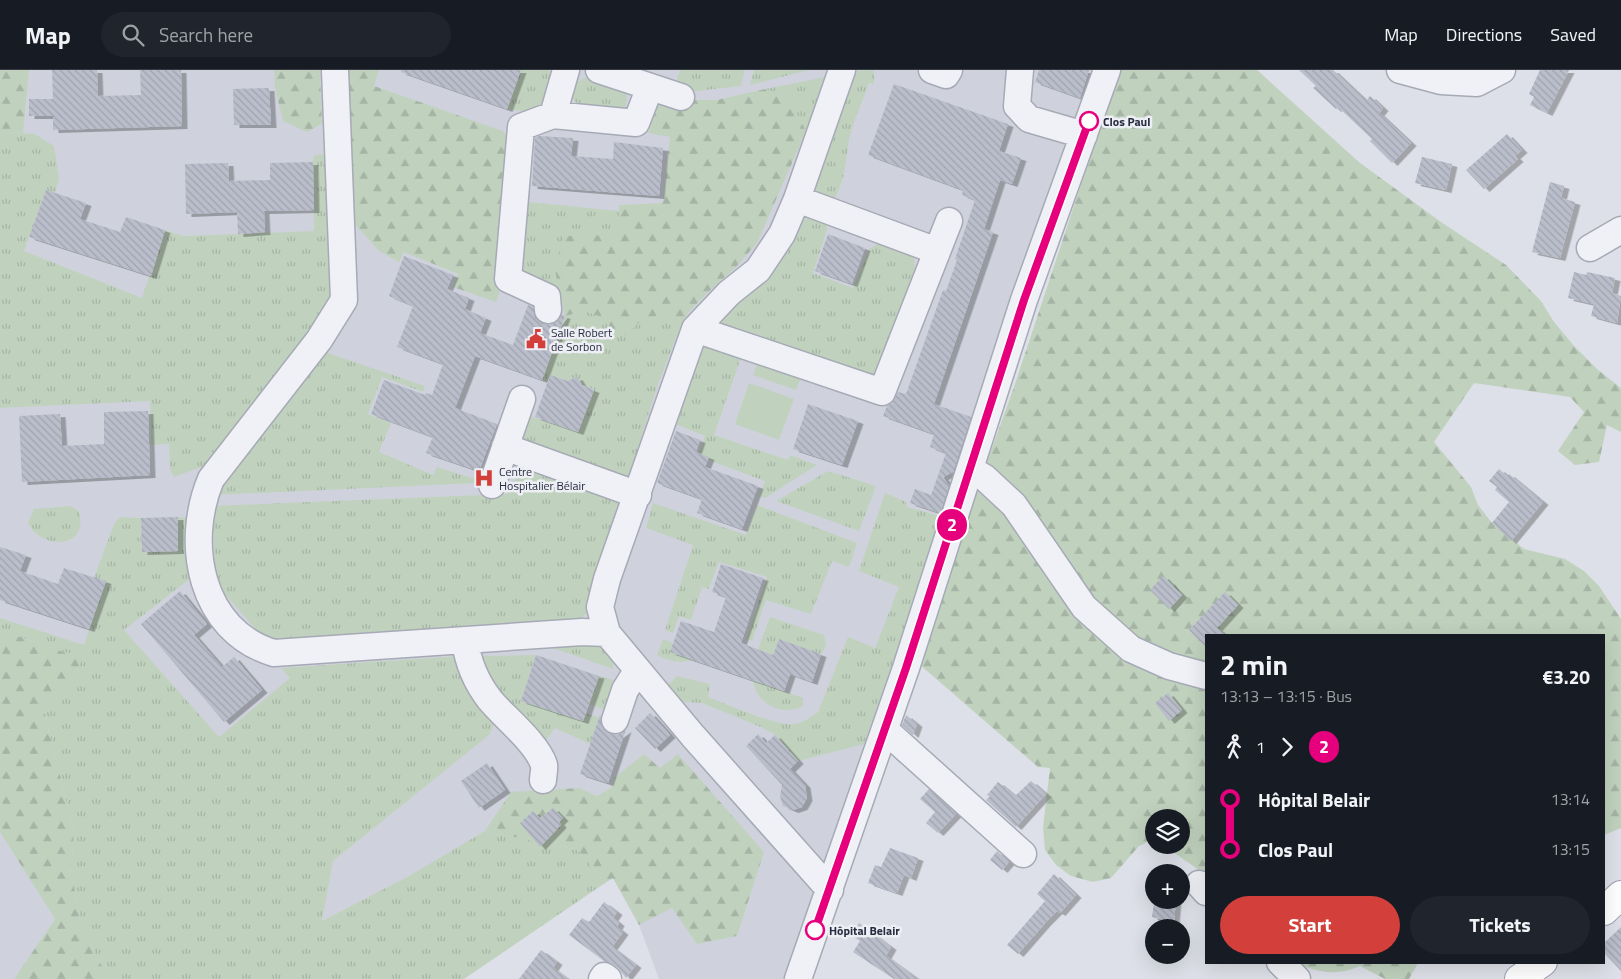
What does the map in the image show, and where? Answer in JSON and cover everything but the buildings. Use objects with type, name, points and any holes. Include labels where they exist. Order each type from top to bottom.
[{"type":"main road","points":[[1605,910],[1621,895]]},
{"type":"main road","points":[[1519,979],[1540,964]]},
{"type":"street","points":[[335,70],[344,300],[319,340],[211,479],[202,503],[200,550],[203,581],[214,607],[242,639],[255,647],[274,652],[582,632],[607,633]]},
{"type":"street","points":[[553,115],[566,70]]},
{"type":"street","points":[[599,70],[681,97]]},
{"type":"street","points":[[830,890],[773,829],[637,671],[607,633],[600,607],[606,578],[638,495],[695,329],[729,293],[758,270],[782,234],[797,199],[842,70]]},
{"type":"street","points":[[932,70],[946,75],[949,70]]},
{"type":"street","points":[[1020,70],[1017,106],[1029,119],[1084,135]]},
{"type":"street","points":[[798,979],[885,730],[1024,300],[1107,70]]},
{"type":"street","points":[[1400,70],[1441,80],[1477,83],[1502,70]]},
{"type":"street","points":[[548,310],[547,297],[508,279],[521,127],[553,115],[636,123],[650,86]]},
{"type":"street","points":[[797,199],[937,251]]},
{"type":"street","points":[[695,329],[882,392],[949,221]]},
{"type":"street","points":[[1590,248],[1621,230]]},
{"type":"street","points":[[492,486],[522,399]]},
{"type":"street","points":[[505,448],[638,495]]},
{"type":"street","points":[[970,470],[985,478],[1014,506],[1084,607],[1124,643],[1168,666],[1205,676]]},
{"type":"street","points":[[465,640],[467,656],[476,679],[489,699],[532,746],[544,765],[543,780]]},
{"type":"street","points":[[615,720],[625,690],[637,671]]},
{"type":"street","points":[[885,730],[1023,854]]},
{"type":"street","points":[[1282,964],[1297,979]]},
{"type":"street","points":[[602,979],[604,976],[608,979]]},
{"type":"shaded area","name":"Centre Hospitalier Bélair","points":[[0,70],[1106,70],[798,979],[659,979],[639,925],[613,878],[452,979],[71,979],[46,933],[14,979],[0,979]]},
{"type":"green space","points":[[0,70],[29,70],[23,133],[0,132]]},
{"type":"green space","points":[[274,70],[320,70],[322,124],[307,132],[283,121],[275,88]]},
{"type":"green space","points":[[345,70],[379,70],[374,86],[503,131],[510,141],[504,280],[496,302],[453,287],[458,274],[404,252],[399,262],[379,251],[352,221]]},
{"type":"green space","points":[[521,70],[548,70],[556,76],[550,99],[539,113],[507,109]]},
{"type":"green space","points":[[680,70],[745,70],[741,86],[688,92],[674,88]]},
{"type":"green space","points":[[754,70],[809,70],[750,85]]},
{"type":"green space","points":[[872,70],[874,72],[874,84],[869,83],[854,122],[849,138],[845,169],[839,190],[831,204],[813,193],[817,169],[854,71]]},
{"type":"green space","points":[[1119,70],[1257,70],[1360,163],[1441,222],[1506,265],[1541,301],[1554,322],[1575,347],[1597,369],[1621,388],[1621,432],[1607,425],[1599,462],[1575,465],[1558,451],[1584,412],[1570,397],[1474,383],[1434,442],[1471,487],[1478,505],[1492,523],[1524,549],[1565,559],[1584,571],[1599,586],[1621,619],[1621,828],[1605,835],[1605,634],[1205,634],[1205,874],[1176,854],[1190,854],[1190,809],[1145,809],[1145,843],[1139,846],[1111,878],[1093,882],[1071,876],[1056,865],[1045,850],[1043,827],[1050,768],[1038,767],[919,664],[972,504],[1015,384]]},
{"type":"green space","points":[[588,77],[609,83],[623,91],[627,95],[626,106],[607,111],[575,102],[572,93],[574,86]]},
{"type":"green space","points":[[826,77],[806,131],[788,97],[765,89]]},
{"type":"green space","points":[[765,89],[788,97],[806,131],[757,243],[736,267],[688,313],[679,330],[665,313],[642,320],[626,335],[611,332],[607,319],[585,311],[565,316],[554,266],[565,236],[618,235],[619,205],[663,203],[670,137],[648,133],[660,100],[717,100]]},
{"type":"green space","points":[[0,132],[35,134],[54,146],[59,179],[55,193],[46,190],[24,251],[142,298],[165,230],[183,236],[314,231],[314,156],[322,154],[327,157],[335,289],[326,310],[210,464],[174,477],[170,469],[169,444],[151,445],[150,401],[0,408]]},
{"type":"green space","points":[[529,202],[619,211],[619,235],[560,295],[516,269],[520,206]]},
{"type":"green space","points":[[818,216],[826,223],[827,230],[813,273],[853,288],[869,249],[879,243],[906,250],[914,258],[915,269],[878,375],[871,381],[719,330],[715,316],[805,219]]},
{"type":"green space","points":[[585,311],[606,317],[625,319],[644,318],[665,313],[679,330],[657,387],[627,483],[521,443],[522,426],[529,416],[578,432],[594,389],[582,385],[577,377],[568,381],[557,377],[554,385],[542,380],[565,316]]},
{"type":"green space","points":[[705,344],[744,349],[714,435],[788,460],[790,455],[817,465],[765,498],[759,496],[765,481],[698,456],[705,436],[670,422],[693,358]]},
{"type":"green space","points":[[322,351],[425,386],[423,392],[382,377],[368,414],[391,423],[379,452],[433,475],[437,467],[478,480],[477,483],[213,495]]},
{"type":"green space","points":[[759,358],[803,373],[796,390],[753,375]]},
{"type":"green space","points":[[749,383],[794,399],[779,440],[735,424]]},
{"type":"green space","points":[[524,463],[627,498],[594,607],[578,621],[314,639],[277,639],[259,633],[216,584],[212,506],[507,494]]},
{"type":"green space","points":[[828,471],[876,486],[859,531],[776,501]]},
{"type":"green space","points":[[885,493],[906,502],[907,507],[944,517],[864,744],[798,761],[775,735],[761,727],[702,703],[673,701],[662,691],[677,676],[710,684],[708,697],[776,722],[794,724],[807,720],[818,712],[848,637],[875,648],[899,587],[859,571]]},
{"type":"green space","points":[[653,503],[746,535],[757,505],[857,543],[849,567],[832,561],[811,614],[766,600],[752,641],[746,639],[767,577],[719,562],[709,589],[702,587],[691,620],[679,616],[673,633],[665,630],[693,545],[646,528]]},
{"type":"green space","points":[[71,506],[79,511],[80,524],[77,533],[71,539],[62,542],[42,538],[34,532],[28,523],[34,509]]},
{"type":"green space","points":[[120,517],[141,518],[142,552],[178,551],[178,517],[190,518],[192,577],[124,630],[219,737],[290,678],[281,668],[461,656],[496,720],[489,735],[333,861],[322,921],[409,876],[485,831],[578,850],[605,883],[464,979],[109,979],[81,928],[71,868],[74,832],[42,702],[74,679],[83,656],[63,652],[0,630],[0,618],[84,645],[105,582],[94,578],[114,524]]},
{"type":"green space","points":[[770,617],[824,635],[826,645],[821,655],[779,639],[773,655],[758,649]]},
{"type":"green space","points":[[0,630],[63,652],[83,656],[74,679],[42,702],[74,832],[71,868],[81,928],[109,979],[14,979],[55,919],[0,832]]},
{"type":"green space","points":[[663,639],[673,643],[693,660],[675,661],[657,655]]},
{"type":"green space","points":[[596,643],[605,648],[612,656],[613,669],[542,644]]},
{"type":"green space","points":[[536,655],[521,701],[583,721],[586,713],[599,718],[590,744],[555,728],[543,744],[493,694],[476,656]]},
{"type":"green space","points":[[599,676],[613,680],[605,710],[586,703],[592,696]]},
{"type":"green space","points":[[753,680],[803,698],[803,706],[787,710],[771,706],[759,696]]},
{"type":"green space","points":[[644,754],[660,768],[678,754],[764,852],[737,936],[697,944],[672,908],[639,925],[613,878],[605,883],[578,850],[485,831],[511,792],[579,788],[597,796],[611,788],[615,777]]},
{"type":"green space","points":[[1299,964],[1417,964],[1409,979],[1385,979],[1360,966],[1336,972],[1312,969]]},
{"type":"bus line","name":"2","points":[[815,930],[906,668],[1024,300],[1089,121]]},
{"type":"place","name":"Clos Paul","points":[[1089,121]]},
{"type":"place","name":"Salle Robert de Sorbon","points":[[536,339]]},
{"type":"place","name":"Centre Hospitalier Bélair","points":[[484,478]]},
{"type":"place","name":"Hôpital Belair","points":[[815,930]]}]
